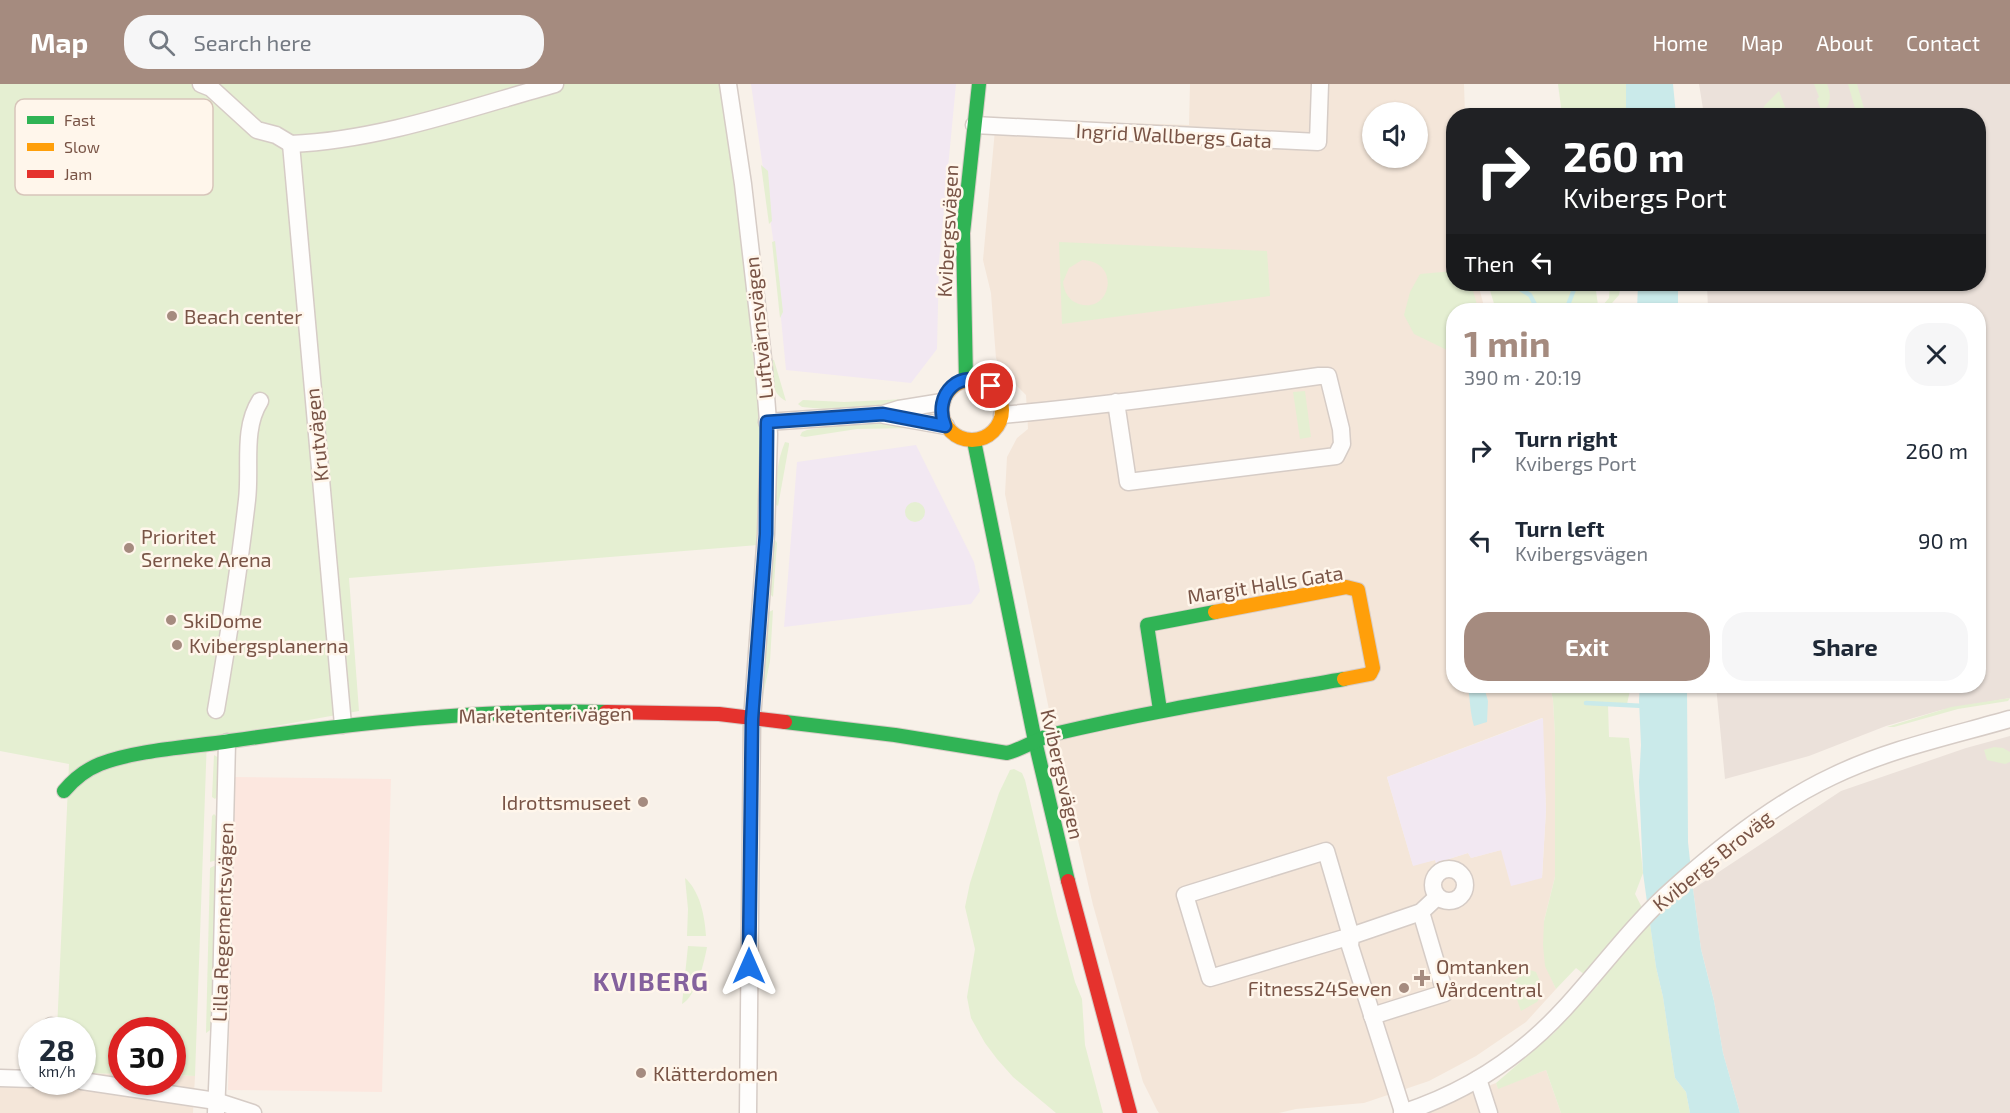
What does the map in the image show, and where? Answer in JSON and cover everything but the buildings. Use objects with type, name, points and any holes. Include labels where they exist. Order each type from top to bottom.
[{"type":"street","points":[[201,84],[211,88],[257,130],[276,135],[291,144],[349,138],[383,131],[555,84]]},
{"type":"street","name":"Luftvärnsvägen","points":[[728,84],[763,358],[767,422],[766,534],[752,719],[748,1113]]},
{"type":"street","name":"Kvibergsvägen","points":[[966,380],[963,233],[979,84]]},
{"type":"street","name":"Ingrid Wallbergs Gata","points":[[974,125],[1317,142],[1320,84]]},
{"type":"street","name":"Krutvägen","points":[[291,144],[343,725]]},
{"type":"street","points":[[1002,415],[1328,376],[1341,429],[1342,444],[1336,456],[1128,483],[1116,402]]},
{"type":"street","points":[[883,414],[945,426],[958,437],[974,441],[980,440],[992,433],[1002,415],[1001,402],[995,391],[985,382],[966,380],[953,385],[942,402],[941,410],[945,426]]},
{"type":"street","points":[[216,710],[240,562],[248,492],[247,456],[253,411],[260,401]]},
{"type":"street","points":[[767,422],[883,414],[942,402]]},
{"type":"street","name":"Kvibergsvägen","points":[[974,441],[1035,741],[1065,875],[1130,1113]]},
{"type":"street","name":"Margit Halls Gata","points":[[1035,741],[1050,735],[1160,710],[1370,674],[1373,668],[1358,590],[1347,587],[1147,625],[1160,710]]},
{"type":"street","name":"Marketenterivägen","points":[[64,791],[88,768],[104,761],[127,756],[343,725],[481,714],[570,711],[711,714],[895,735],[1007,753],[1022,749],[1035,741]]},
{"type":"street","name":"Kvibergs Broväg","points":[[1402,1113],[1478,1079],[1534,1038],[1563,1010],[1628,934],[1672,890],[1771,812],[1833,776],[1875,759],[2010,719]]},
{"type":"street","name":"Lilla Regementsvägen","points":[[216,1107],[227,742]]},
{"type":"street","points":[[1402,1113],[1350,946],[1351,936],[1326,850],[1185,895],[1210,978],[1351,936],[1421,912],[1437,897]]},
{"type":"street","points":[[1372,1016],[1445,993],[1421,912]]},
{"type":"street","points":[[0,1078],[18,1079]]},
{"type":"street","points":[[1478,1079],[1489,1113]]},
{"type":"street","points":[[96,1084],[254,1113]]},
{"type":"shaded area","points":[[751,84],[956,84],[939,262],[937,349],[911,383],[786,370],[774,246]]},
{"type":"shaded area","points":[[1190,84],[1464,84],[1465,108],[1446,108],[1446,291],[1480,291],[1483,303],[1446,303],[1446,693],[1552,693],[1555,735],[1555,877],[1544,921],[1546,966],[1556,989],[1526,1022],[1476,1056],[1429,1081],[1364,1103],[1296,1109],[1279,1113],[1159,1113],[1157,1110],[1143,1082],[1093,905],[1057,749],[1005,494],[1007,457],[1017,438],[1028,429],[1026,395],[1002,371],[996,358],[991,293],[983,260],[996,119],[1189,125]],"holes":[[[1542,718],[1546,810],[1542,878],[1501,850],[1471,858],[1468,853],[1436,863],[1435,860],[1413,865],[1387,777]]]},
{"type":"shaded area","points":[[1699,84],[2010,84],[2010,698],[1941,710],[1886,726],[1809,756],[1725,779],[1717,693],[1986,693],[1986,303],[1708,303],[1707,291],[1986,291],[1986,108],[1703,108]]},
{"type":"shaded area","points":[[916,445],[974,562],[980,591],[971,604],[784,627],[797,462]]},
{"type":"shaded area","points":[[1543,718],[1546,810],[1542,878],[1511,886],[1501,850],[1471,858],[1468,853],[1436,863],[1435,860],[1413,866],[1387,777]]},
{"type":"shaded area","points":[[2010,736],[2010,1113],[1740,1113],[1723,1053],[1714,1001],[1701,949],[1693,889],[1841,791],[1966,748]]},
{"type":"shaded area","points":[[234,777],[391,779],[382,1092],[228,1090]]},
{"type":"shaded area","points":[[1546,1070],[1561,1113],[1418,1113],[1496,1083],[1498,1088]]},
{"type":"shaded area","points":[[0,1071],[18,1077],[18,1095],[96,1095],[96,1073],[108,1074],[108,1095],[186,1095],[186,1076],[195,1076],[193,1113],[0,1113]]},
{"type":"green space","name":"Kvibergsplanerna","points":[[0,84],[725,84],[763,451],[758,545],[349,578],[359,711],[207,738],[195,1076],[186,1076],[186,1017],[108,1017],[108,1074],[96,1073],[96,1017],[58,1017],[69,764],[0,751]]},
{"type":"green space","points":[[1558,84],[1626,84],[1626,108],[1561,108]]},
{"type":"green space","points":[[1814,84],[1827,84],[1830,101],[1826,108],[1820,108],[1817,99],[1819,97]]},
{"type":"green space","points":[[1848,84],[1857,84],[1864,108],[1855,108]]},
{"type":"green space","points":[[1779,91],[1785,108],[1764,108]]},
{"type":"green space","points":[[761,165],[768,171],[772,221],[769,224]]},
{"type":"green space","points":[[775,241],[783,312],[780,318],[772,242]]},
{"type":"green space","points":[[1059,242],[1267,251],[1270,296],[1062,324]],"holes":[[[1082,260],[1095,263],[1103,269],[1107,277],[1108,286],[1105,295],[1090,305],[1075,303],[1066,293],[1063,282],[1069,268]]]},
{"type":"green space","points":[[1446,272],[1446,291],[1473,291],[1477,303],[1446,303],[1446,350],[1414,334],[1404,315],[1410,292],[1420,274]]},
{"type":"green space","points":[[1490,291],[1596,291],[1598,303],[1494,303]]},
{"type":"green space","points":[[1610,291],[1620,291],[1612,303],[1605,303],[1609,298]]},
{"type":"green space","points":[[769,359],[774,360],[786,401],[774,389]]},
{"type":"green space","points":[[1305,391],[1311,437],[1300,439],[1293,392]]},
{"type":"green space","points":[[907,399],[910,401],[898,405],[857,409],[802,407],[798,404],[803,400],[844,402]]},
{"type":"green space","points":[[886,422],[912,428],[857,429],[800,436],[807,430],[844,424]]},
{"type":"green space","points":[[785,442],[789,445],[778,506],[775,504],[776,480]]},
{"type":"green space","points":[[915,502],[922,505],[925,512],[922,519],[915,522],[908,519],[905,512],[908,505]]},
{"type":"green space","points":[[774,538],[777,543],[773,597],[769,593]]},
{"type":"green space","points":[[773,610],[770,661],[763,696],[767,617]]},
{"type":"green space","points":[[1552,693],[1629,693],[1627,704],[1608,705],[1609,737],[1629,738],[1643,873],[1635,894],[1650,923],[1675,1078],[1686,1092],[1690,1113],[1561,1113],[1546,1070],[1498,1089],[1496,1083],[1554,1033],[1598,985],[1576,968],[1556,989],[1545,966],[1544,921],[1555,877]]},
{"type":"green space","points":[[2010,698],[2008,701],[1958,709],[1887,727],[1951,707]]},
{"type":"green space","points":[[1994,747],[2010,752],[2010,762],[2005,764],[1987,760],[1984,750]]},
{"type":"green space","points":[[214,755],[219,758],[218,796],[215,799],[212,797]]},
{"type":"green space","points":[[1014,769],[1022,773],[1025,780],[1057,915],[1075,982],[1082,999],[1085,1045],[1103,1113],[1056,1113],[1013,1077],[985,1043],[971,1018],[967,997],[975,949],[965,907],[970,883],[999,793],[1010,770]]},
{"type":"green space","points":[[214,814],[218,818],[217,860],[210,862],[212,816]]},
{"type":"green space","points":[[217,867],[213,1028],[206,1033],[210,868]]},
{"type":"green space","points":[[685,878],[698,897],[706,936],[687,936],[688,909]]},
{"type":"green space","points":[[688,946],[707,947],[695,987],[682,1004]]},
{"type":"green space","points":[[1530,970],[1536,972],[1542,994],[1537,1002],[1521,1011],[1511,982]]},
{"type":"water","points":[[1626,84],[1673,84],[1675,108],[1626,108]]},
{"type":"water","points":[[1638,291],[1678,291],[1678,303],[1637,303]]},
{"type":"water","points":[[1469,693],[1486,693],[1488,701],[1487,722],[1474,726]]},
{"type":"water","points":[[1640,693],[1687,693],[1688,842],[1693,889],[1701,949],[1714,1001],[1723,1053],[1740,1113],[1690,1113],[1686,1092],[1675,1078],[1643,873],[1639,782],[1641,745]]},
{"type":"waterway","points":[[1523,291],[1530,295],[1534,303]]},
{"type":"waterway","points":[[1569,303],[1573,291]]},
{"type":"waterway","points":[[1586,703],[1644,706]]},
{"type":"traffic: fast","points":[[966,380],[963,233],[979,84]]},
{"type":"traffic: fast","points":[[974,441],[1035,741],[1068,881]]},
{"type":"traffic: fast","points":[[1160,710],[1147,625],[1215,612]]},
{"type":"traffic: fast","points":[[785,722],[895,735],[1007,753],[1048,736],[1126,718],[1344,679]]},
{"type":"traffic: fast","points":[[64,791],[80,775],[100,764],[130,755],[164,750],[323,728],[417,719],[512,713],[606,712]]},
{"type":"traffic: slow","points":[[966,380],[978,380],[994,388],[1000,398],[1002,410],[1000,422],[994,432],[978,440],[966,440],[950,432],[942,416],[942,404],[950,388],[966,380]]},
{"type":"traffic: slow","points":[[1215,612],[1346,587],[1358,590],[1373,668],[1370,674],[1344,679]]},
{"type":"traffic: jam","points":[[606,712],[719,714],[785,722]]},
{"type":"traffic: jam","points":[[1068,881],[1130,1113]]},
{"type":"place","name":"Beach center","points":[[172,316]]},
{"type":"place","name":"Prioritet Serneke Arena","points":[[129,548]]},
{"type":"place","name":"SkiDome","points":[[171,620]]},
{"type":"place","name":"Kvibergsplanerna","points":[[177,645]]},
{"type":"place","name":"Idrottsmuseet","points":[[643,802]]},
{"type":"place","name":"Omtanken Vårdcentral","points":[[1422,978]]},
{"type":"place","name":"Fitness24Seven","points":[[1404,988]]},
{"type":"place","name":"Klätterdomen","points":[[641,1073]]},
{"type":"district","name":"KVIBERG","points":[[651,980]]},
{"type":"route","points":[[749,966],[752,719],[766,534],[769,434],[767,422],[883,414],[945,426],[942,419],[942,402],[953,385],[966,380],[979,380],[991,386]]}]
